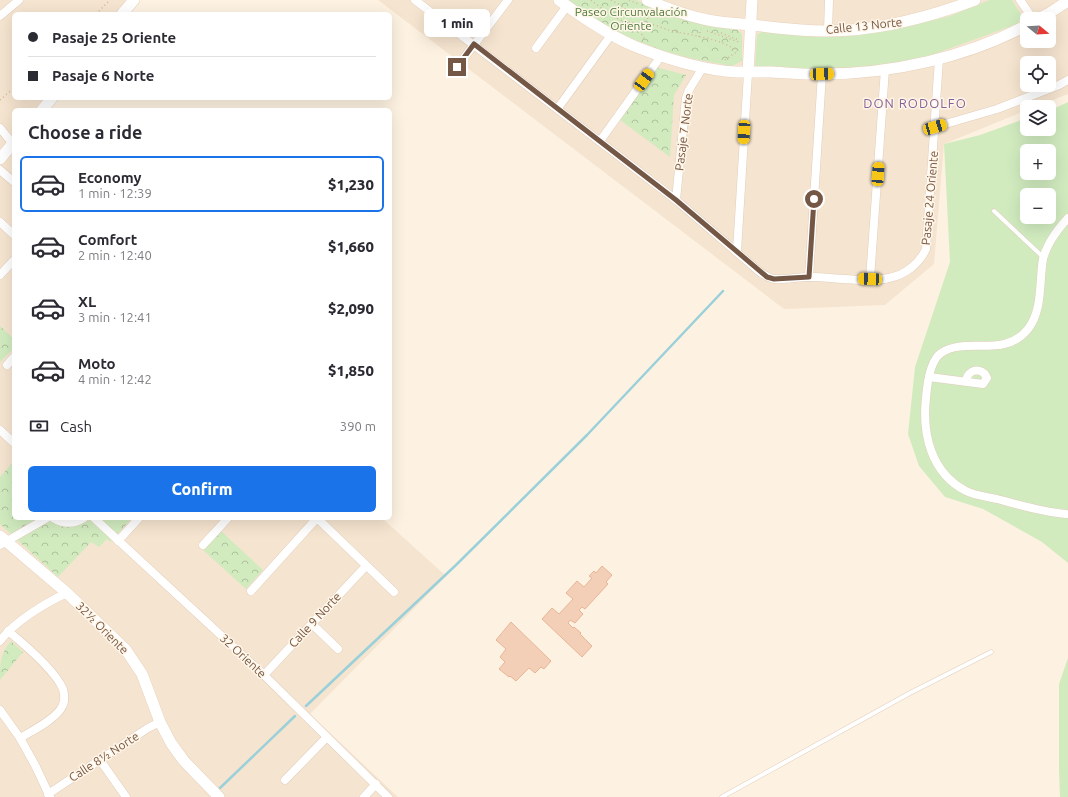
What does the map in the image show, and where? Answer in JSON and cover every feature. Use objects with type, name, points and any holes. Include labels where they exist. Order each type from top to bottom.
[{"type":"street","points":[[0,16],[19,0]]},
{"type":"street","points":[[124,12],[134,0]]},
{"type":"street","points":[[415,0],[558,108],[676,200],[767,277],[774,279],[809,277],[870,279],[885,69]]},
{"type":"street","points":[[457,67],[508,0]]},
{"type":"street","name":"Calle 13 Norte","points":[[647,0],[671,10],[717,22],[828,31],[849,30],[894,24],[932,15],[975,0]]},
{"type":"street","points":[[737,251],[752,0]]},
{"type":"street","points":[[828,31],[829,0]]},
{"type":"street","points":[[1020,0],[1028,12]]},
{"type":"street","points":[[1049,12],[1068,0]]},
{"type":"street","points":[[536,48],[563,3],[611,35],[634,46],[662,56],[703,67],[748,73],[822,74],[854,73],[885,69],[939,59],[985,43],[1020,28]]},
{"type":"street","points":[[558,108],[611,35]]},
{"type":"street","points":[[600,141],[662,56]]},
{"type":"street","name":"Pasaje 24 Oriente","points":[[870,279],[888,278],[900,274],[917,263],[923,256],[926,249],[939,59]]},
{"type":"street","name":"Pasaje 7 Norte","points":[[676,200],[687,94],[703,67]]},
{"type":"street","points":[[809,277],[822,74]]},
{"type":"street","points":[[935,127],[997,109],[1068,80]]},
{"type":"street","points":[[0,128],[12,142]]},
{"type":"street","points":[[0,159],[12,146]]},
{"type":"street","points":[[0,170],[12,180]]},
{"type":"street","points":[[1066,514],[1036,510],[967,492],[954,484],[941,471],[933,457],[926,436],[924,414],[931,367],[940,354],[949,349],[960,347],[1002,345],[1017,339],[1029,328],[1038,307],[1044,257],[1055,231],[1068,218]]},
{"type":"street","points":[[0,222],[12,233]]},
{"type":"street","points":[[0,275],[12,262]]},
{"type":"street","points":[[7,365],[12,359]]},
{"type":"street","points":[[929,377],[966,382]]},
{"type":"street","points":[[0,430],[12,442]]},
{"type":"street","points":[[2,541],[43,520]]},
{"type":"street","points":[[57,520],[70,523],[80,520]]},
{"type":"street","name":"32 Oriente","points":[[96,520],[264,675],[388,797]]},
{"type":"street","points":[[118,541],[137,520]]},
{"type":"street","points":[[203,545],[226,520]]},
{"type":"street","points":[[251,591],[315,520]]},
{"type":"street","points":[[319,520],[394,592]]},
{"type":"street","name":"32½ Oriente","points":[[2,541],[67,594],[119,642],[133,658],[146,683],[160,722],[168,738],[177,752],[219,797]]},
{"type":"street","name":"Calle 9 Norte","points":[[264,675],[366,566]]},
{"type":"street","points":[[0,641],[8,631],[21,620],[56,598],[67,594]]},
{"type":"street","points":[[312,624],[338,649]]},
{"type":"street","points":[[8,631],[55,677],[63,690],[64,700],[62,707],[55,715],[20,738]]},
{"type":"street","points":[[0,710],[20,738],[49,795]]},
{"type":"street","name":"Calle 8½ Norte","points":[[49,795],[100,760],[160,722]]},
{"type":"street","points":[[285,780],[327,737]]},
{"type":"street","points":[[100,760],[126,797]]},
{"type":"street","points":[[364,797],[376,784]]},
{"type":"lane","points":[[994,211],[1044,257]]},
{"type":"lane","points":[[722,797],[910,693],[991,652]]},
{"type":"path","points":[[98,12],[110,0]]},
{"type":"path","points":[[591,0],[611,16],[628,22],[634,22],[642,26]]},
{"type":"path","points":[[611,0],[635,17],[647,15],[648,23]]},
{"type":"path","points":[[634,22],[635,17]]},
{"type":"path","points":[[642,26],[648,23],[724,43],[733,47],[738,52],[724,61]]},
{"type":"path","points":[[642,26],[642,36],[647,41]]},
{"type":"path","points":[[699,37],[701,29]]},
{"type":"path","points":[[0,100],[12,90]]},
{"type":"shaded area","points":[[0,0],[127,0],[118,12],[12,12],[12,100],[47,100],[45,103],[50,108],[12,108],[12,520],[384,520],[446,576],[310,714],[398,797],[0,797]]},
{"type":"shaded area","points":[[378,0],[1068,0],[1068,94],[1053,100],[1020,100],[1020,113],[944,144],[934,264],[885,305],[784,309]]},
{"type":"green space","name":"Paseo Circunvalación Oriente","points":[[568,0],[636,0],[678,18],[711,26],[738,30],[742,34],[742,61],[732,66],[694,59],[660,50],[620,34],[588,16]]},
{"type":"green space","points":[[990,0],[1012,0],[1020,13],[1020,19],[1017,24],[926,57],[871,68],[826,71],[755,68],[757,35],[763,31],[822,37],[850,36],[894,30],[950,16]]},
{"type":"green space","points":[[656,67],[686,75],[674,95],[670,157],[620,120]]},
{"type":"green space","points":[[1068,102],[1068,563],[1042,542],[983,509],[945,497],[919,466],[908,434],[915,367],[950,262],[944,144],[980,135],[1020,121],[1020,136],[1056,136],[1056,108]]},
{"type":"green space","points":[[0,326],[12,337],[12,350],[0,362]]},
{"type":"green space","points":[[12,463],[12,520],[130,520],[110,542],[107,539],[99,547],[91,542],[58,577],[0,524],[0,477]]},
{"type":"green space","points":[[221,531],[263,570],[246,589],[203,550]]},
{"type":"green space","points":[[11,641],[23,652],[0,680],[1,659]]},
{"type":"green space","points":[[1068,658],[1068,797],[1060,797],[1059,684]]},
{"type":"building","points":[[602,566],[612,575],[606,582],[608,584],[585,609],[582,607],[579,610],[583,614],[575,623],[570,620],[568,623],[581,633],[580,634],[592,646],[582,657],[542,619],[552,608],[559,614],[573,599],[566,593],[577,581],[584,587],[592,578],[589,576],[594,571],[596,573]]},
{"type":"building","points":[[511,622],[551,661],[544,669],[541,667],[535,673],[529,668],[516,681],[499,669],[505,662],[500,657],[506,649],[496,640]]},
{"type":"waterway","points":[[306,706],[456,565],[587,435],[723,291]]},
{"type":"waterway","points":[[220,788],[295,716]]},
{"type":"district","name":"DON RODOLFO","points":[[915,103]]},
{"type":"route","points":[[457,67],[474,44],[676,200],[767,277],[774,279],[809,277],[814,199]]}]
